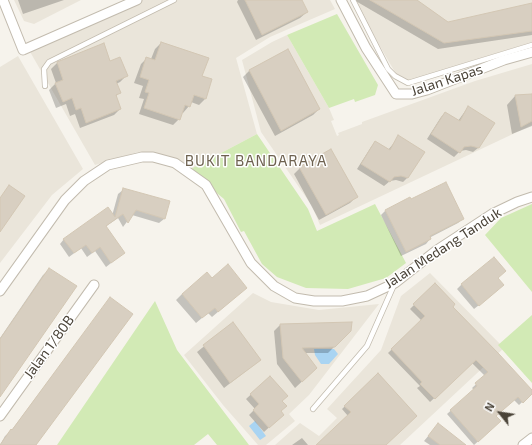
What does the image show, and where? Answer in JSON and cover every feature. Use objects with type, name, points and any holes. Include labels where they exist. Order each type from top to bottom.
[{"type":"street","points":[[3,0],[23,50],[137,0]]},
{"type":"street","name":"Jalan Kapas","points":[[340,0],[366,48],[396,94],[412,94],[427,90],[504,60],[532,52]]},
{"type":"street","name":"Jalan Medang Tanduk","points":[[0,291],[65,200],[84,181],[108,165],[142,157],[153,157],[175,163],[206,185],[251,264],[274,286],[295,298],[314,301],[342,301],[367,296],[395,283],[437,250],[492,214],[517,202],[532,197]]},
{"type":"street","name":"Jalan 1/80B","points":[[2,410],[94,285]]},
{"type":"street","points":[[523,445],[532,438]]},
{"type":"lane","points":[[45,86],[44,69],[49,62],[174,0]]},
{"type":"lane","points":[[353,0],[388,69],[395,76],[408,83],[532,45]]},
{"type":"lane","points":[[313,409],[367,346],[395,283]]},
{"type":"shaded area","points":[[14,0],[81,0],[34,24],[24,21]]},
{"type":"shaded area","points":[[129,0],[330,0],[335,9],[270,37],[236,58],[257,134],[189,170],[181,163],[138,152],[95,165],[29,50]]},
{"type":"shaded area","points":[[353,0],[532,0],[532,42],[468,62],[410,83],[399,79]]},
{"type":"shaded area","points":[[287,35],[329,108],[334,120],[331,121],[337,136],[339,135],[338,133],[362,124],[362,122],[475,81],[532,64],[532,125],[320,225],[312,206],[261,132],[242,60]]},
{"type":"shaded area","points":[[18,56],[83,169],[52,195],[0,263],[0,67]]},
{"type":"shaded area","points":[[430,273],[504,348],[400,445],[275,445],[300,423],[319,436],[337,418],[327,409],[381,350],[401,296]]},
{"type":"shaded area","points":[[253,293],[271,302],[319,310],[379,304],[309,395],[289,414],[295,421],[266,445],[258,445],[223,405],[184,355]]},
{"type":"green space","points":[[337,14],[378,85],[375,95],[355,102],[354,99],[329,108],[287,35]]},
{"type":"green space","points":[[257,134],[308,209],[317,231],[375,204],[406,263],[386,278],[348,289],[306,288],[277,277],[262,264],[244,231],[241,232],[224,199],[189,170]]},
{"type":"green space","points":[[532,204],[532,292],[485,235],[501,218]]},
{"type":"green space","points":[[155,301],[177,350],[249,445],[217,445],[208,434],[194,445],[57,445]]},
{"type":"green space","points":[[532,315],[532,383],[498,345]]},
{"type":"water","points":[[314,349],[334,349],[338,354],[329,364],[321,364],[315,355]]},
{"type":"water","points":[[255,421],[266,436],[260,440],[249,426]]},
{"type":"building","points":[[245,0],[302,0],[308,12],[262,35]]},
{"type":"building","points":[[370,0],[417,0],[448,22],[532,3],[532,31],[444,43]]},
{"type":"building","points":[[161,42],[209,58],[202,76],[212,79],[206,99],[194,95],[190,107],[185,105],[180,120],[144,108],[149,93],[145,92],[149,80],[140,77],[146,57],[155,60]]},
{"type":"building","points":[[104,43],[110,61],[120,57],[128,76],[116,81],[121,93],[116,95],[121,109],[86,123],[81,108],[76,110],[72,98],[63,102],[55,83],[63,80],[57,62]]},
{"type":"building","points":[[288,49],[320,109],[281,131],[249,70]]},
{"type":"building","points":[[532,94],[532,121],[521,127],[515,95]]},
{"type":"building","points":[[468,106],[495,123],[479,148],[471,146],[464,147],[460,153],[431,134],[445,112],[460,121]]},
{"type":"building","points":[[398,135],[425,152],[408,178],[401,176],[394,177],[390,182],[361,164],[375,141],[390,150]]},
{"type":"building","points":[[331,149],[358,197],[326,215],[299,167]]},
{"type":"building","points":[[446,182],[464,219],[430,236],[431,239],[406,252],[385,210],[410,197],[411,199]]},
{"type":"building","points":[[9,185],[25,196],[0,232],[0,198]]},
{"type":"building","points":[[123,188],[170,201],[165,219],[136,210],[128,223],[123,214],[106,226],[125,253],[111,263],[100,247],[92,253],[86,245],[74,253],[63,239],[108,207],[115,217]]},
{"type":"building","points":[[494,257],[506,271],[498,278],[504,285],[479,306],[461,284]]},
{"type":"building","points":[[228,264],[247,288],[218,312],[215,308],[202,318],[182,294],[207,272],[212,278]]},
{"type":"building","points":[[49,268],[77,286],[0,397],[0,339]]},
{"type":"building","points":[[435,283],[455,304],[453,307],[532,390],[532,394],[523,403],[518,397],[496,416],[501,421],[478,442],[450,410],[477,386],[475,383],[488,372],[476,360],[435,399],[420,384],[422,382],[391,349],[425,316],[413,304]]},
{"type":"building","points":[[110,297],[133,314],[36,445],[0,445],[11,429],[12,430]]},
{"type":"building","points":[[233,322],[261,360],[230,383],[203,345]]},
{"type":"building","points":[[352,322],[351,331],[335,347],[302,348],[317,368],[302,382],[283,358],[280,324]]},
{"type":"building","points":[[378,373],[417,416],[386,445],[316,445],[351,412],[344,406]]},
{"type":"building","points":[[270,376],[288,396],[282,401],[287,406],[281,411],[284,415],[269,428],[253,410],[259,404],[250,394]]},
{"type":"building","points":[[438,423],[466,445],[440,445],[428,436]]},
{"type":"district","name":"BUKIT BANDARAYA","points":[[256,161]]}]
